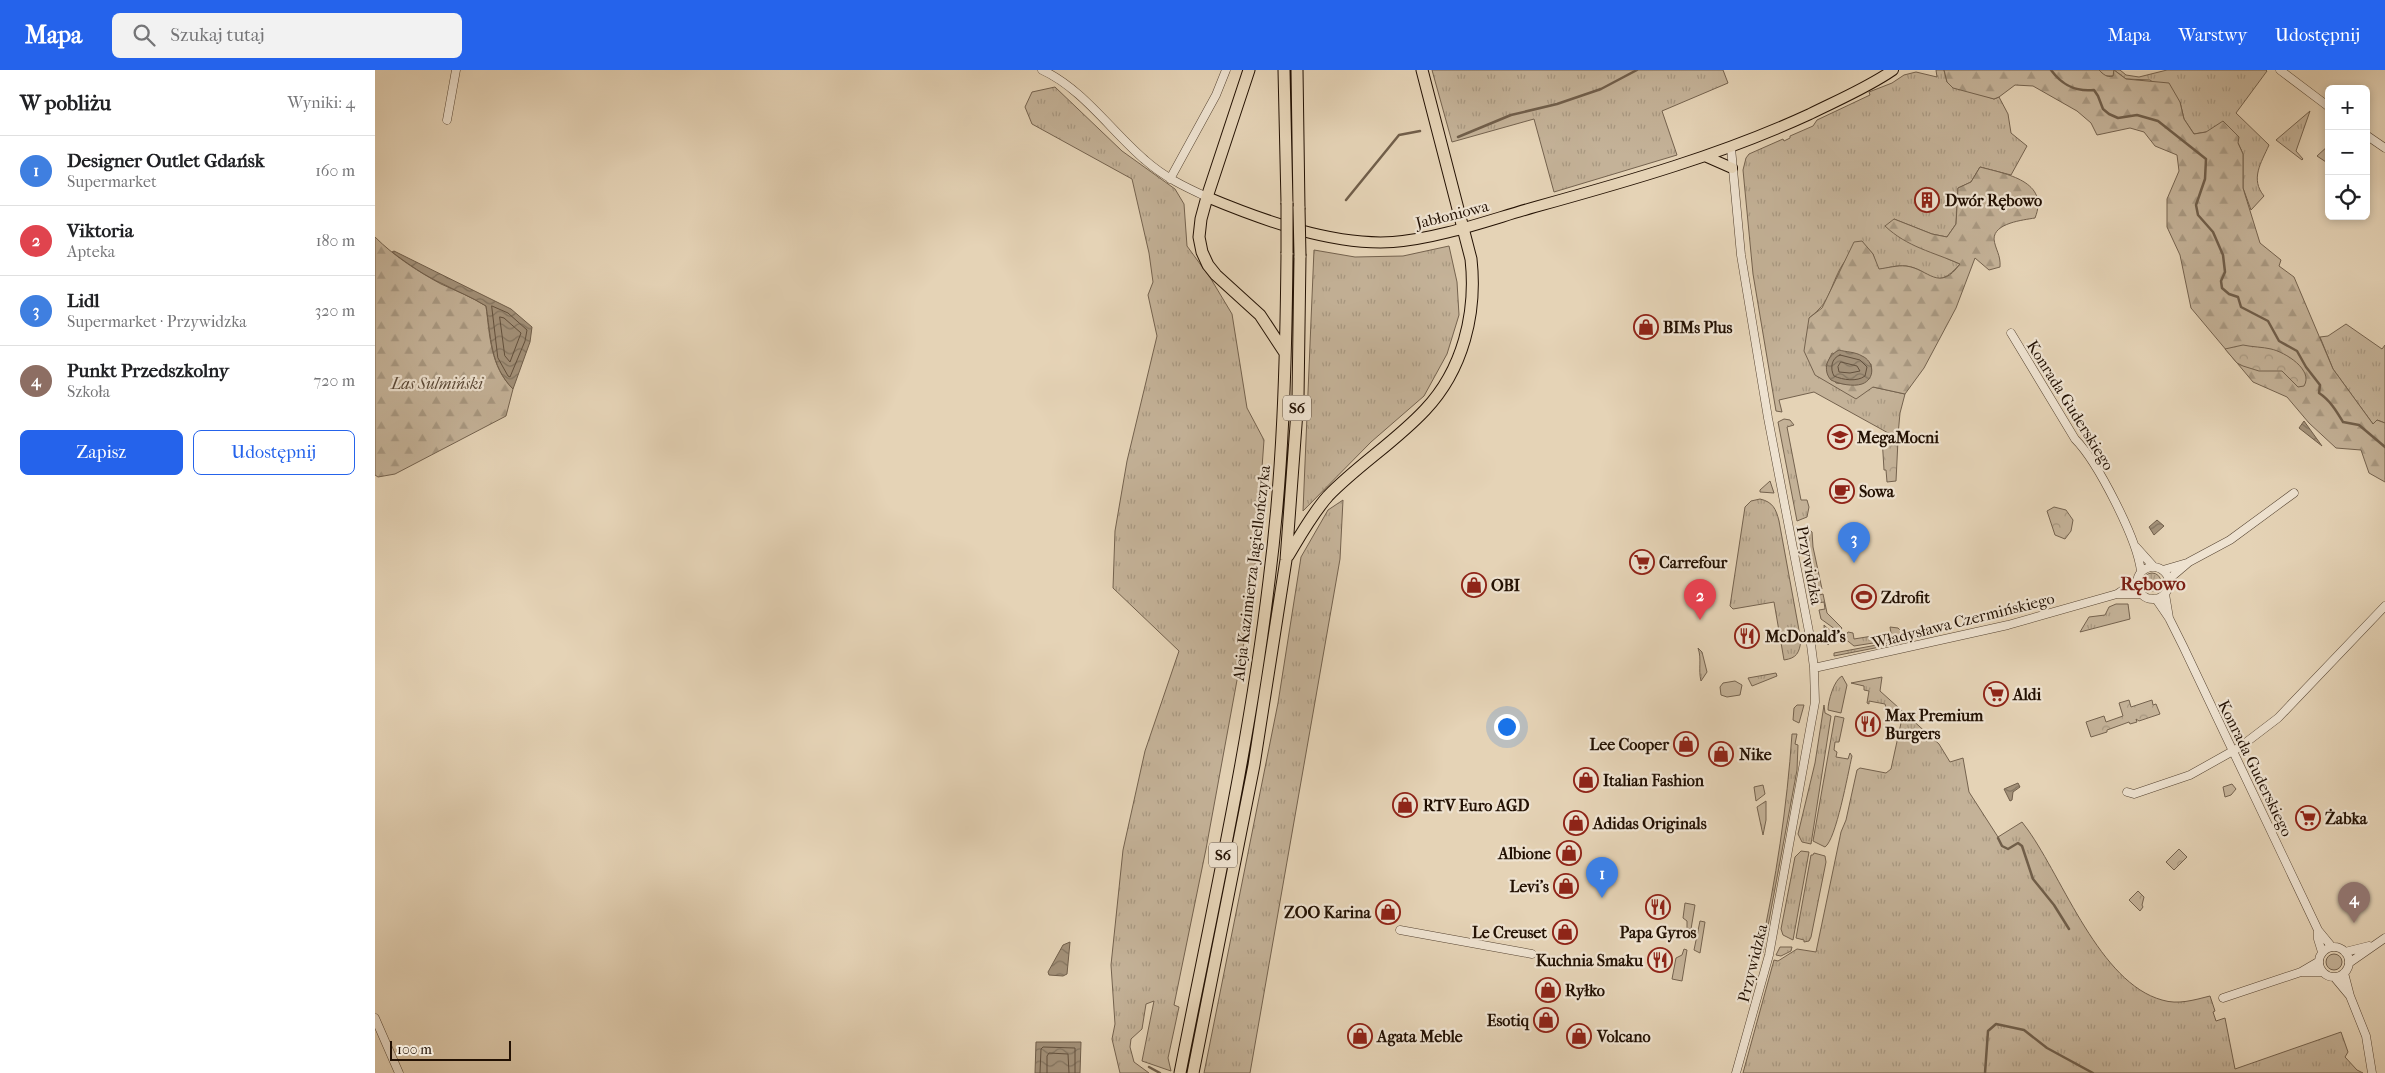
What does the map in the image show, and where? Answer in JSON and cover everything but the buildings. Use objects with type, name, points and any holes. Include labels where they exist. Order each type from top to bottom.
[{"type":"highway","points":[[1249,70],[1207,197],[1199,237],[1201,252],[1216,276],[1260,315],[1285,354]]},
{"type":"highway","name":"Aleja Kazimierza Jagiellończyka","points":[[1180,1073],[1238,781],[1265,618],[1281,464],[1287,253],[1284,70]]},
{"type":"highway","name":"Aleja Kazimierza Jagiellończyka","points":[[1193,1073],[1254,766],[1286,560],[1298,398],[1300,256],[1297,70]]},
{"type":"highway","points":[[1286,560],[1307,525],[1327,498],[1425,410],[1450,376],[1463,345],[1471,312],[1473,280],[1464,227],[1422,70]]},
{"type":"main road","name":"Jabłoniowa","points":[[1207,197],[1254,215],[1306,230],[1358,241],[1392,242],[1427,237],[1613,186],[1707,157],[1854,93],[1893,70]]},
{"type":"main road","points":[[1707,157],[1732,168]]},
{"type":"street","points":[[447,120],[456,70]]},
{"type":"street","name":"Jabłoniowa","points":[[1042,70],[1064,82],[1144,160],[1170,179],[1207,197]]},
{"type":"street","points":[[1170,179],[1216,95],[1226,70]]},
{"type":"street","points":[[2280,70],[2325,104]]},
{"type":"street","points":[[2370,138],[2385,148]]},
{"type":"street","name":"Przywidzka","points":[[1731,148],[1741,255],[1814,668],[1814,710],[1773,940],[1735,1073]]},
{"type":"street","name":"Konrada Guderskiego","points":[[2011,333],[2075,439],[2085,449],[2135,545],[2154,567]]},
{"type":"street","points":[[2189,562],[2169,579],[2165,594],[2156,600],[2140,594],[2137,582],[2141,572],[2154,567],[2163,570],[2189,562],[2230,540],[2294,494]]},
{"type":"street","name":"Konrada Guderskiego","points":[[2135,545],[2141,572]]},
{"type":"street","points":[[2163,570],[2169,579]]},
{"type":"street","name":"Władysława Czermińskiego","points":[[1814,668],[1969,636],[2117,594],[2137,582]]},
{"type":"street","name":"Władysława Czermińskiego","points":[[2117,594],[2140,594]]},
{"type":"street","name":"Konrada Guderskiego","points":[[2165,594],[2169,618]]},
{"type":"street","name":"Konrada Guderskiego","points":[[2156,600],[2169,618],[2318,930],[2325,936],[2332,947]]},
{"type":"street","points":[[2127,792],[2135,794],[2190,775],[2233,752],[2278,718],[2385,606]]},
{"type":"street","points":[[1399,930],[1532,954]]},
{"type":"street","name":"Konrada Guderskiego","points":[[2318,930],[2318,940],[2322,952]]},
{"type":"street","points":[[2372,1073],[2366,1036],[2351,996],[2345,973],[2349,963],[2385,938]]},
{"type":"street","points":[[2223,998],[2301,972],[2318,962],[2322,952],[2332,947],[2345,952],[2371,946]]},
{"type":"street","points":[[2345,952],[2349,963]]},
{"type":"street","points":[[2318,962],[2321,972]]},
{"type":"street","points":[[2301,972],[2321,972],[2335,978],[2351,996]]},
{"type":"street","points":[[2335,978],[2345,973]]},
{"type":"street","points":[[375,1018],[399,1073]]},
{"type":"green space","points":[[1432,70],[1723,70],[1728,83],[1662,111],[1677,155],[1554,192],[1534,119],[1452,142]]},
{"type":"green space","points":[[1936,70],[1944,70],[1947,82],[1994,99],[1999,97],[2008,114],[2011,133],[2027,146],[2011,175],[1980,167],[1971,182],[1958,188],[1956,224],[1947,237],[1932,234],[1894,219],[1948,259],[1960,264],[1951,273],[1938,279],[1906,266],[1878,270],[1873,254],[1862,242],[1842,265],[1825,301],[1809,318],[1873,387],[1905,394],[1900,413],[1898,435],[1890,434],[1814,392],[1779,400],[1782,412],[1776,411],[1753,274],[1743,170],[1746,158],[1749,154],[1783,139],[1784,141],[1790,138],[1790,136],[1813,126],[1817,120],[1870,95],[1869,92],[1892,83],[1904,75],[1916,72],[1937,77]]},
{"type":"green space","points":[[1944,70],[2099,70],[2105,75],[2113,76],[2114,70],[2126,79],[2169,83],[2180,102],[2184,119],[2194,134],[2206,132],[2223,121],[2239,137],[2238,143],[2243,154],[2243,188],[2260,243],[2281,260],[2279,266],[2294,277],[2333,369],[2373,424],[2377,420],[2385,423],[2385,482],[2369,473],[2361,450],[2336,448],[2309,423],[2287,397],[2253,382],[2191,308],[2180,255],[2167,227],[2167,199],[2179,171],[2177,155],[2155,146],[2144,132],[2130,128],[2097,135],[2091,123],[2077,111],[2033,86],[2015,85],[1994,99],[1953,88],[1947,82]]},
{"type":"green space","points":[[2099,70],[2114,70],[2114,76],[2105,76]]},
{"type":"green space","points":[[2114,70],[2120,70],[2126,75],[2139,77],[2167,70],[2266,70],[2236,113],[2269,145],[2257,177],[2260,190],[2264,196],[2251,210],[2243,188],[2243,154],[2238,143],[2206,132],[2194,134],[2184,119],[2180,102],[2150,80],[2126,79]]},
{"type":"green space","points":[[1055,87],[1122,151],[1175,189],[1184,204],[1187,246],[1211,279],[1232,314],[1247,408],[1264,440],[1253,593],[1206,849],[1174,1005],[1179,1007],[1168,1058],[1171,1071],[1142,1061],[1154,1001],[1146,1004],[1142,1029],[1131,1039],[1130,1047],[1134,1062],[1149,1073],[1120,1073],[1112,1039],[1115,1024],[1111,965],[1123,850],[1145,751],[1179,651],[1113,588],[1115,531],[1127,461],[1157,336],[1148,295],[1153,282],[1149,253],[1132,179],[1032,124],[1025,107],[1032,92]]},
{"type":"green space","points":[[2310,111],[2296,151],[2302,160],[2276,140]]},
{"type":"green space","points":[[2325,149],[2325,161],[2317,156]]},
{"type":"green space","points":[[1980,167],[2013,176],[2023,181],[2031,187],[2036,195],[2038,205],[2035,218],[2010,223],[1999,229],[1995,234],[1995,246],[2000,259],[2000,267],[1989,270],[1975,258],[1956,308],[1924,368],[1905,394],[1873,387],[1856,399],[1815,375],[1804,351],[1809,318],[1822,308],[1854,242],[1862,241],[1873,254],[1879,269],[1906,266],[1934,277],[1946,277],[1953,273],[1960,264],[1911,244],[1885,226],[1894,219],[1932,234],[1947,237],[1956,224],[1958,188],[1971,182]],"holes":[[[1832,353],[1871,364],[1871,372],[1866,381],[1855,384],[1836,383],[1826,366]]]},
{"type":"green space","name":"Las Sulmiński","points":[[375,237],[398,257],[423,274],[486,306],[495,361],[505,380],[513,389],[506,416],[395,474],[378,477],[375,475]]},
{"type":"green space","points":[[1449,246],[1457,282],[1459,315],[1447,354],[1424,396],[1371,442],[1303,511],[1314,250],[1355,257],[1403,256]]},
{"type":"green space","points":[[2346,324],[2382,349],[2385,345],[2385,423],[2377,420],[2373,424],[2333,369],[2320,337],[2328,336]]},
{"type":"green space","points":[[2243,345],[2271,349],[2290,358],[2302,368],[2305,374],[2304,386],[2298,387],[2282,371],[2259,371],[2243,366],[2237,363],[2225,349]]},
{"type":"green space","points":[[1784,419],[1790,420],[1794,425],[1787,427],[1801,500],[1807,500],[1809,507],[1807,517],[1797,521],[1778,422]]},
{"type":"green space","points":[[1882,437],[1898,440],[1896,481],[1887,482],[1886,470],[1884,470]]},
{"type":"green space","points":[[1770,481],[1774,493],[1760,492],[1760,490]]},
{"type":"green space","points":[[1760,499],[1771,504],[1778,517],[1801,641],[1797,654],[1792,658],[1784,660],[1774,602],[1733,609],[1730,606],[1745,507],[1751,501]]},
{"type":"green space","points":[[1343,500],[1340,559],[1250,1073],[1204,1073],[1278,703],[1301,557],[1328,510]]},
{"type":"green space","points":[[2054,507],[2066,510],[2073,520],[2071,531],[2065,539],[2055,535],[2047,511]]},
{"type":"green space","points":[[1807,528],[1812,532],[1813,547],[1822,589],[1818,590],[1817,585],[1814,585],[1803,531]]},
{"type":"green space","points":[[2152,573],[2158,576],[2161,582],[2158,588],[2152,591],[2146,588],[2143,582],[2146,576]]},
{"type":"green space","points":[[1823,594],[1827,613],[1842,628],[1839,632],[1821,619],[1819,610],[1825,609],[1824,602],[1818,603],[1816,596]]},
{"type":"green space","points":[[2116,604],[2128,604],[2130,619],[2080,632],[2089,617],[2105,615],[2109,607]]},
{"type":"green space","points":[[1824,625],[1836,636],[1828,645],[1825,642]]},
{"type":"green space","points":[[1890,627],[1898,628],[1902,632],[1899,639],[1854,646],[1844,638],[1848,632],[1853,633],[1854,639],[1891,633]]},
{"type":"green space","points":[[1898,641],[1890,645],[1834,656],[1834,653]]},
{"type":"green space","points":[[1698,648],[1702,652],[1707,672],[1701,681],[1700,656]]},
{"type":"green space","points":[[1776,673],[1777,676],[1752,686],[1748,678]]},
{"type":"green space","points":[[1842,676],[1847,685],[1841,713],[1828,710],[1832,691],[1836,682]]},
{"type":"green space","points":[[1882,677],[1880,691],[1939,744],[1950,762],[1963,758],[1969,792],[1998,837],[2022,822],[2085,927],[2102,952],[2120,973],[2140,990],[2162,1000],[2180,1002],[2210,996],[2216,1021],[2225,1018],[2235,1069],[2341,1032],[2348,1052],[2345,1057],[2357,1070],[2363,1073],[1743,1073],[1774,960],[1778,961],[1797,949],[1816,952],[1841,832],[1846,820],[1857,770],[1860,768],[1886,773],[1891,769],[1901,723],[1898,715],[1899,712],[1895,710],[1892,712],[1887,711],[1885,704],[1869,701],[1869,704],[1867,703],[1869,691],[1864,690],[1864,686],[1851,683]]},
{"type":"green space","points":[[1735,681],[1742,685],[1740,695],[1727,697],[1721,695],[1720,687],[1723,683]]},
{"type":"green space","points":[[2129,700],[2131,707],[2152,700],[2153,705],[2156,704],[2160,714],[2139,721],[2136,719],[2137,722],[2130,724],[2129,722],[2091,737],[2086,722],[2104,716],[2106,722],[2123,716],[2119,703]]},
{"type":"green space","points":[[1797,705],[1804,705],[1799,723],[1793,720],[1794,708]]},
{"type":"green space","points":[[1824,705],[1825,713],[1831,716],[1811,844],[1802,842],[1798,834],[1815,763]]},
{"type":"green space","points":[[1835,716],[1844,718],[1839,742],[1835,742],[1834,750],[1837,752],[1836,757],[1848,759],[1850,753],[1852,756],[1837,820],[1829,842],[1825,847],[1813,841]]},
{"type":"green space","points":[[1792,734],[1797,734],[1795,744],[1798,745],[1797,770],[1763,953],[1760,952],[1780,843]]},
{"type":"green space","points":[[2232,784],[2236,789],[2231,795],[2225,797],[2223,787]]},
{"type":"green space","points":[[1763,785],[1765,794],[1756,801],[1754,787]]},
{"type":"green space","points":[[1766,801],[1766,820],[1763,835],[1757,807]]},
{"type":"green space","points":[[2179,849],[2187,857],[2174,870],[2166,862]]},
{"type":"green space","points":[[1801,851],[1809,852],[1793,940],[1783,935],[1781,929],[1795,857]]},
{"type":"green space","points":[[1814,853],[1825,856],[1826,862],[1811,937],[1809,941],[1804,942],[1804,940],[1796,938],[1811,855]]},
{"type":"green space","points":[[2138,891],[2144,897],[2143,907],[2140,911],[2129,900]]},
{"type":"green space","points":[[1685,903],[1695,905],[1691,929],[1687,928],[1687,921],[1683,918]]},
{"type":"green space","points":[[1700,921],[1705,922],[1700,953],[1694,950]]},
{"type":"green space","points":[[1780,947],[1792,947],[1791,951],[1781,956],[1776,955]]},
{"type":"green space","points":[[1684,949],[1687,950],[1682,981],[1672,979],[1676,958],[1682,955]]},
{"type":"green space","points":[[2331,954],[2337,954],[2342,959],[2340,968],[2331,970],[2326,965],[2326,959]]},
{"type":"water","points":[[394,251],[511,309],[532,327],[530,342],[513,389],[505,380],[496,361],[486,306],[423,274],[392,252]]},
{"type":"water","points":[[1839,350],[1866,358],[1872,370],[1867,382],[1850,385],[1831,380],[1826,368],[1827,364],[1831,356]]},
{"type":"water","points":[[2304,421],[2322,446],[2299,428]]},
{"type":"water","points":[[2157,520],[2164,526],[2154,535],[2149,527]]},
{"type":"water","points":[[2018,783],[2020,787],[2013,792],[2012,800],[2010,801],[2004,789]]},
{"type":"water","points":[[1070,942],[1067,974],[1063,976],[1049,975],[1048,972],[1063,945]]},
{"type":"water","points":[[1036,1042],[1081,1042],[1080,1073],[1035,1073]]},
{"type":"waterway","points":[[1458,137],[1511,115],[1557,104],[1601,89],[1637,70]]},
{"type":"waterway","points":[[2051,70],[2060,80],[2075,89],[2094,90],[2103,109],[2109,114],[2118,118],[2137,115],[2158,121],[2206,159],[2205,179],[2196,205],[2198,215],[2213,232],[2223,255],[2225,272],[2221,281],[2222,288],[2229,294],[2238,297],[2241,307],[2268,321],[2279,341],[2297,351],[2306,367],[2320,385],[2319,393],[2336,410],[2343,422],[2359,425],[2385,447]]},
{"type":"waterway","points":[[1346,200],[1399,135],[1420,131]]},
{"type":"waterway","points":[[1998,838],[2002,846],[2008,849],[2018,843],[2022,846],[2033,879],[2054,905],[2069,929]]},
{"type":"waterway","points":[[1985,1073],[1988,1031],[1996,1024],[2024,1030],[2047,1048],[2093,1073]]},
{"type":"waterway","points":[[1149,1067],[1160,1073]]},
{"type":"place","name":"Dwór Rębowo","points":[[1927,200]]},
{"type":"place","name":"BIMs Plus","points":[[1646,327]]},
{"type":"place","name":"MegaMocni","points":[[1840,437]]},
{"type":"place","name":"Sowa","points":[[1842,491]]},
{"type":"place","name":"Carrefour","points":[[1642,562]]},
{"type":"place","name":"Lidl","points":[[1854,563]]},
{"type":"place","name":"OBI","points":[[1474,585]]},
{"type":"place","name":"Zdrofit","points":[[1864,597]]},
{"type":"place","name":"Viktoria","points":[[1700,620]]},
{"type":"place","name":"McDonald's","points":[[1747,636]]},
{"type":"place","name":"Aldi","points":[[1996,694]]},
{"type":"place","name":"Max Premium Burgers","points":[[1868,724]]},
{"type":"place","name":"Lee Cooper","points":[[1686,744]]},
{"type":"place","name":"Nike","points":[[1721,754]]},
{"type":"place","name":"Italian Fashion","points":[[1586,780]]},
{"type":"place","name":"RTV Euro AGD","points":[[1405,805]]},
{"type":"place","name":"Żabka","points":[[2308,818]]},
{"type":"place","name":"Adidas Originals","points":[[1576,823]]},
{"type":"place","name":"Albione","points":[[1569,853]]},
{"type":"place","name":"Levi's","points":[[1566,886]]},
{"type":"place","name":"Designer Outlet Gdańsk","points":[[1602,898]]},
{"type":"place","name":"Papa Gyros","points":[[1658,907]]},
{"type":"place","name":"ZOO Karina","points":[[1388,912]]},
{"type":"place","name":"Punkt Przedszkolny","points":[[2354,923]]},
{"type":"place","name":"Le Creuset","points":[[1565,932]]},
{"type":"place","name":"Kuchnia Smaku","points":[[1660,960]]},
{"type":"place","name":"Ryłko","points":[[1548,990]]},
{"type":"place","name":"Esotiq","points":[[1546,1020]]},
{"type":"place","name":"Agata Meble","points":[[1360,1036]]},
{"type":"place","name":"Volcano","points":[[1579,1036]]},
{"type":"district","name":"Rębowo","points":[[2153,583]]}]
